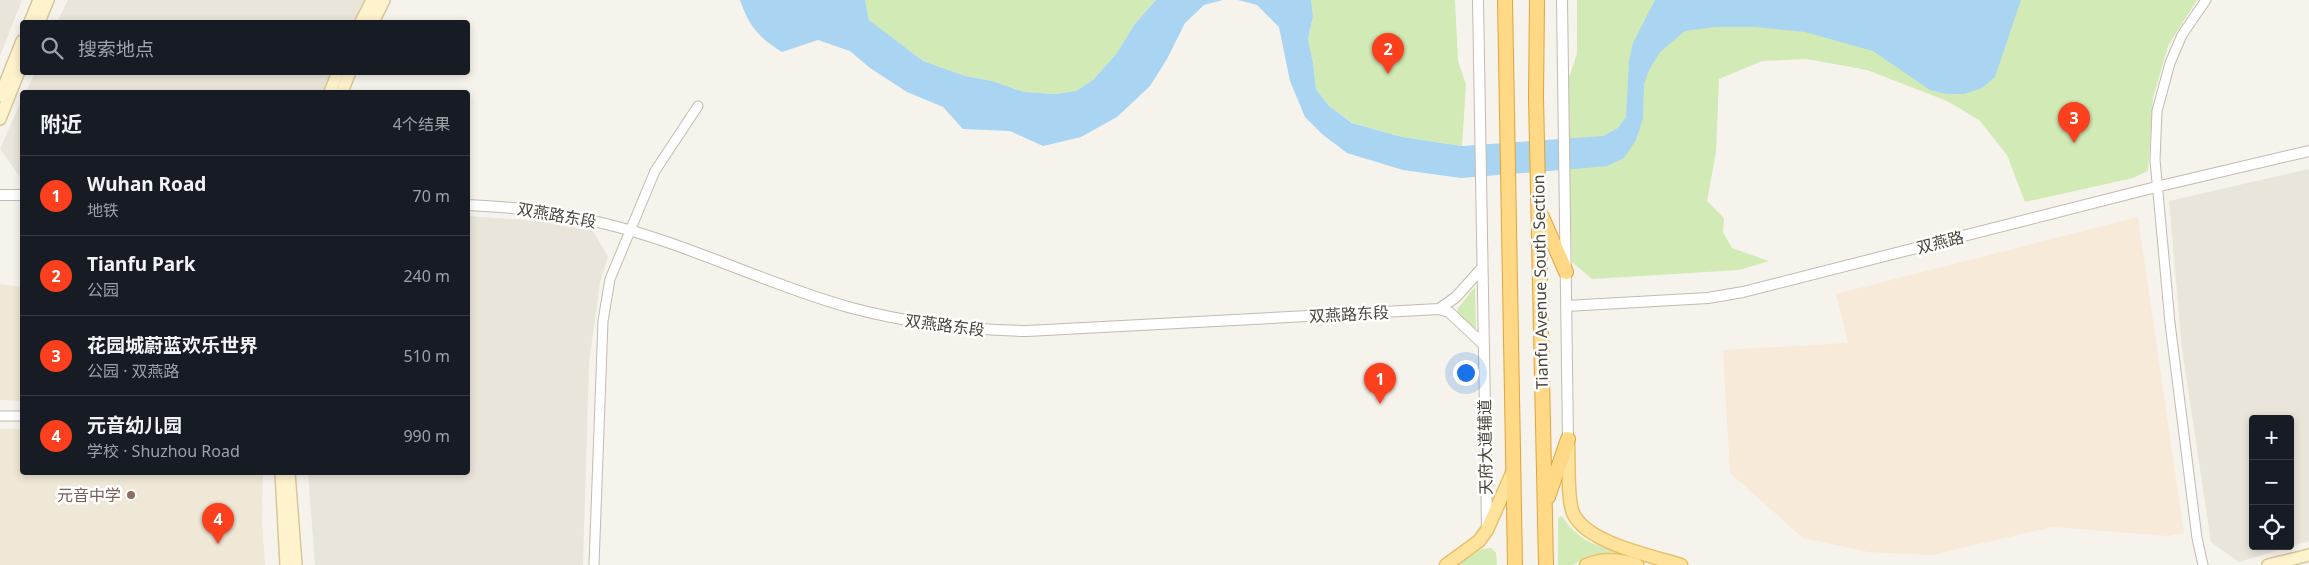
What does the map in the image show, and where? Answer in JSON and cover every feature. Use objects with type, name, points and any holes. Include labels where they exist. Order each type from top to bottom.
[{"type":"highway","name":"Tianfu Avenue South Section","points":[[1538,1],[1536,98],[1540,212],[1546,565]]},
{"type":"highway","name":"Tianfu Avenue South Section","points":[[1503,2],[1507,96],[1515,565]]},
{"type":"highway","points":[[1540,212],[1566,272]]},
{"type":"highway","points":[[1545,507],[1568,439]]},
{"type":"main road","points":[[31,20],[39,0]]},
{"type":"main road","points":[[40,20],[48,0]]},
{"type":"main road","points":[[361,20],[372,0]]},
{"type":"main road","points":[[374,20],[384,0]]},
{"type":"main road","points":[[0,96],[20,46]]},
{"type":"main road","points":[[0,120],[20,69]]},
{"type":"main road","points":[[331,90],[337,75]]},
{"type":"main road","points":[[343,90],[349,75]]},
{"type":"main road","points":[[1568,439],[1572,509],[1577,522],[1591,533],[1612,542],[1681,565]]},
{"type":"main road","points":[[1446,565],[1470,550],[1480,541],[1487,530],[1513,471]]},
{"type":"main road","points":[[281,475],[286,565]]},
{"type":"main road","points":[[289,475],[296,565]]},
{"type":"main road","points":[[2268,565],[2309,554]]},
{"type":"main road","points":[[1586,565],[1597,560],[1610,559],[1637,565]]},
{"type":"street","name":"天府大道辅道","points":[[1478,0],[1487,530]]},
{"type":"street","points":[[1562,0],[1568,439]]},
{"type":"street","points":[[2204,565],[2197,538],[2171,333],[2160,204],[2156,188],[2155,160],[2157,111],[2165,81],[2182,35],[2206,0]]},
{"type":"street","points":[[594,565],[603,321],[610,279],[655,171],[698,106]]},
{"type":"street","name":"双燕路","points":[[1566,306],[1708,298],[1743,292],[2309,151]]},
{"type":"street","points":[[0,195],[20,195]]},
{"type":"street","name":"双燕路东段","points":[[470,205],[527,209],[567,215],[629,230],[847,307],[926,324],[981,331],[1028,331],[1440,309]]},
{"type":"street","points":[[1440,309],[1456,297],[1482,268]]},
{"type":"street","points":[[1440,309],[1449,312],[1484,345]]},
{"type":"street","points":[[0,416],[20,416]]},
{"type":"shaded area","points":[[0,0],[22,0],[0,56]]},
{"type":"shaded area","points":[[68,0],[365,0],[355,20],[58,20]]},
{"type":"shaded area","points":[[34,75],[331,75],[325,90],[27,90]]},
{"type":"shaded area","points":[[20,104],[20,177],[0,149]]},
{"type":"shaded area","points":[[2309,169],[2309,541],[2294,546],[2294,415],[2249,415],[2249,550],[2279,550],[2239,562],[2211,542],[2182,349],[2169,201]]},
{"type":"shaded area","points":[[470,216],[539,221],[593,231],[608,257],[600,283],[589,363],[583,565],[315,565],[308,475],[470,475]]},
{"type":"shaded area","points":[[2138,217],[2184,533],[2168,536],[2053,527],[1931,555],[1869,552],[1803,538],[1730,473],[1723,350],[1848,343],[1836,294]]},
{"type":"shaded area","points":[[0,284],[20,287],[20,401],[0,400]]},
{"type":"shaded area","name":"元音中学","points":[[0,429],[20,429],[20,475],[263,475],[262,517],[265,565],[0,565]]},
{"type":"green space","points":[[865,0],[1156,0],[1134,25],[1117,53],[1093,80],[1076,91],[1055,94],[1024,92],[992,81],[965,76],[923,61],[869,20]]},
{"type":"green space","points":[[1311,0],[1455,0],[1458,61],[1466,85],[1462,146],[1402,137],[1353,123],[1328,105],[1316,89],[1308,39],[1313,16]]},
{"type":"green space","points":[[1577,0],[2197,0],[2168,46],[2153,98],[2148,171],[2133,178],[2025,202],[2007,155],[1979,120],[1947,101],[1867,70],[1807,59],[1762,61],[1719,79],[1716,152],[1707,201],[1724,218],[1723,232],[1732,248],[1769,261],[1739,270],[1592,279],[1572,262],[1567,83],[1577,54]]},
{"type":"green space","points":[[1475,287],[1476,332],[1457,314],[1458,308]]},
{"type":"green space","points":[[1562,516],[1581,537],[1595,545],[1622,554],[1595,554],[1585,557],[1573,565],[1558,565],[1558,518]]},
{"type":"green space","points":[[1491,548],[1496,553],[1497,565],[1456,565],[1482,549]]},
{"type":"water","points":[[740,0],[865,0],[869,20],[923,61],[965,76],[992,81],[1024,92],[1055,94],[1076,91],[1093,80],[1117,53],[1134,25],[1156,0],[1223,0],[1204,5],[1185,23],[1167,59],[1150,86],[1117,117],[1081,137],[1043,146],[1010,131],[963,129],[943,107],[907,92],[870,68],[850,51],[818,40],[782,52],[755,30]]},
{"type":"water","points":[[1238,0],[1311,0],[1313,16],[1308,39],[1316,89],[1328,105],[1352,123],[1402,137],[1462,146],[1603,136],[1618,128],[1626,117],[1629,61],[1633,43],[1655,0],[2021,0],[1995,77],[1982,88],[1964,94],[1947,94],[1930,90],[1873,51],[1805,32],[1756,27],[1715,27],[1685,31],[1660,52],[1649,70],[1644,84],[1643,118],[1636,140],[1624,158],[1607,166],[1461,178],[1403,170],[1347,153],[1322,134],[1305,117],[1290,81],[1279,27],[1257,5]]},
{"type":"place","name":"Tianfu Park","points":[[1388,74]]},
{"type":"place","name":"花园城蔚蓝欢乐世界","points":[[2074,143]]},
{"type":"place","name":"Wuhan Road","points":[[1380,404]]},
{"type":"place","name":"元音中学","points":[[131,495]]},
{"type":"place","name":"元音幼儿园","points":[[218,544]]}]
